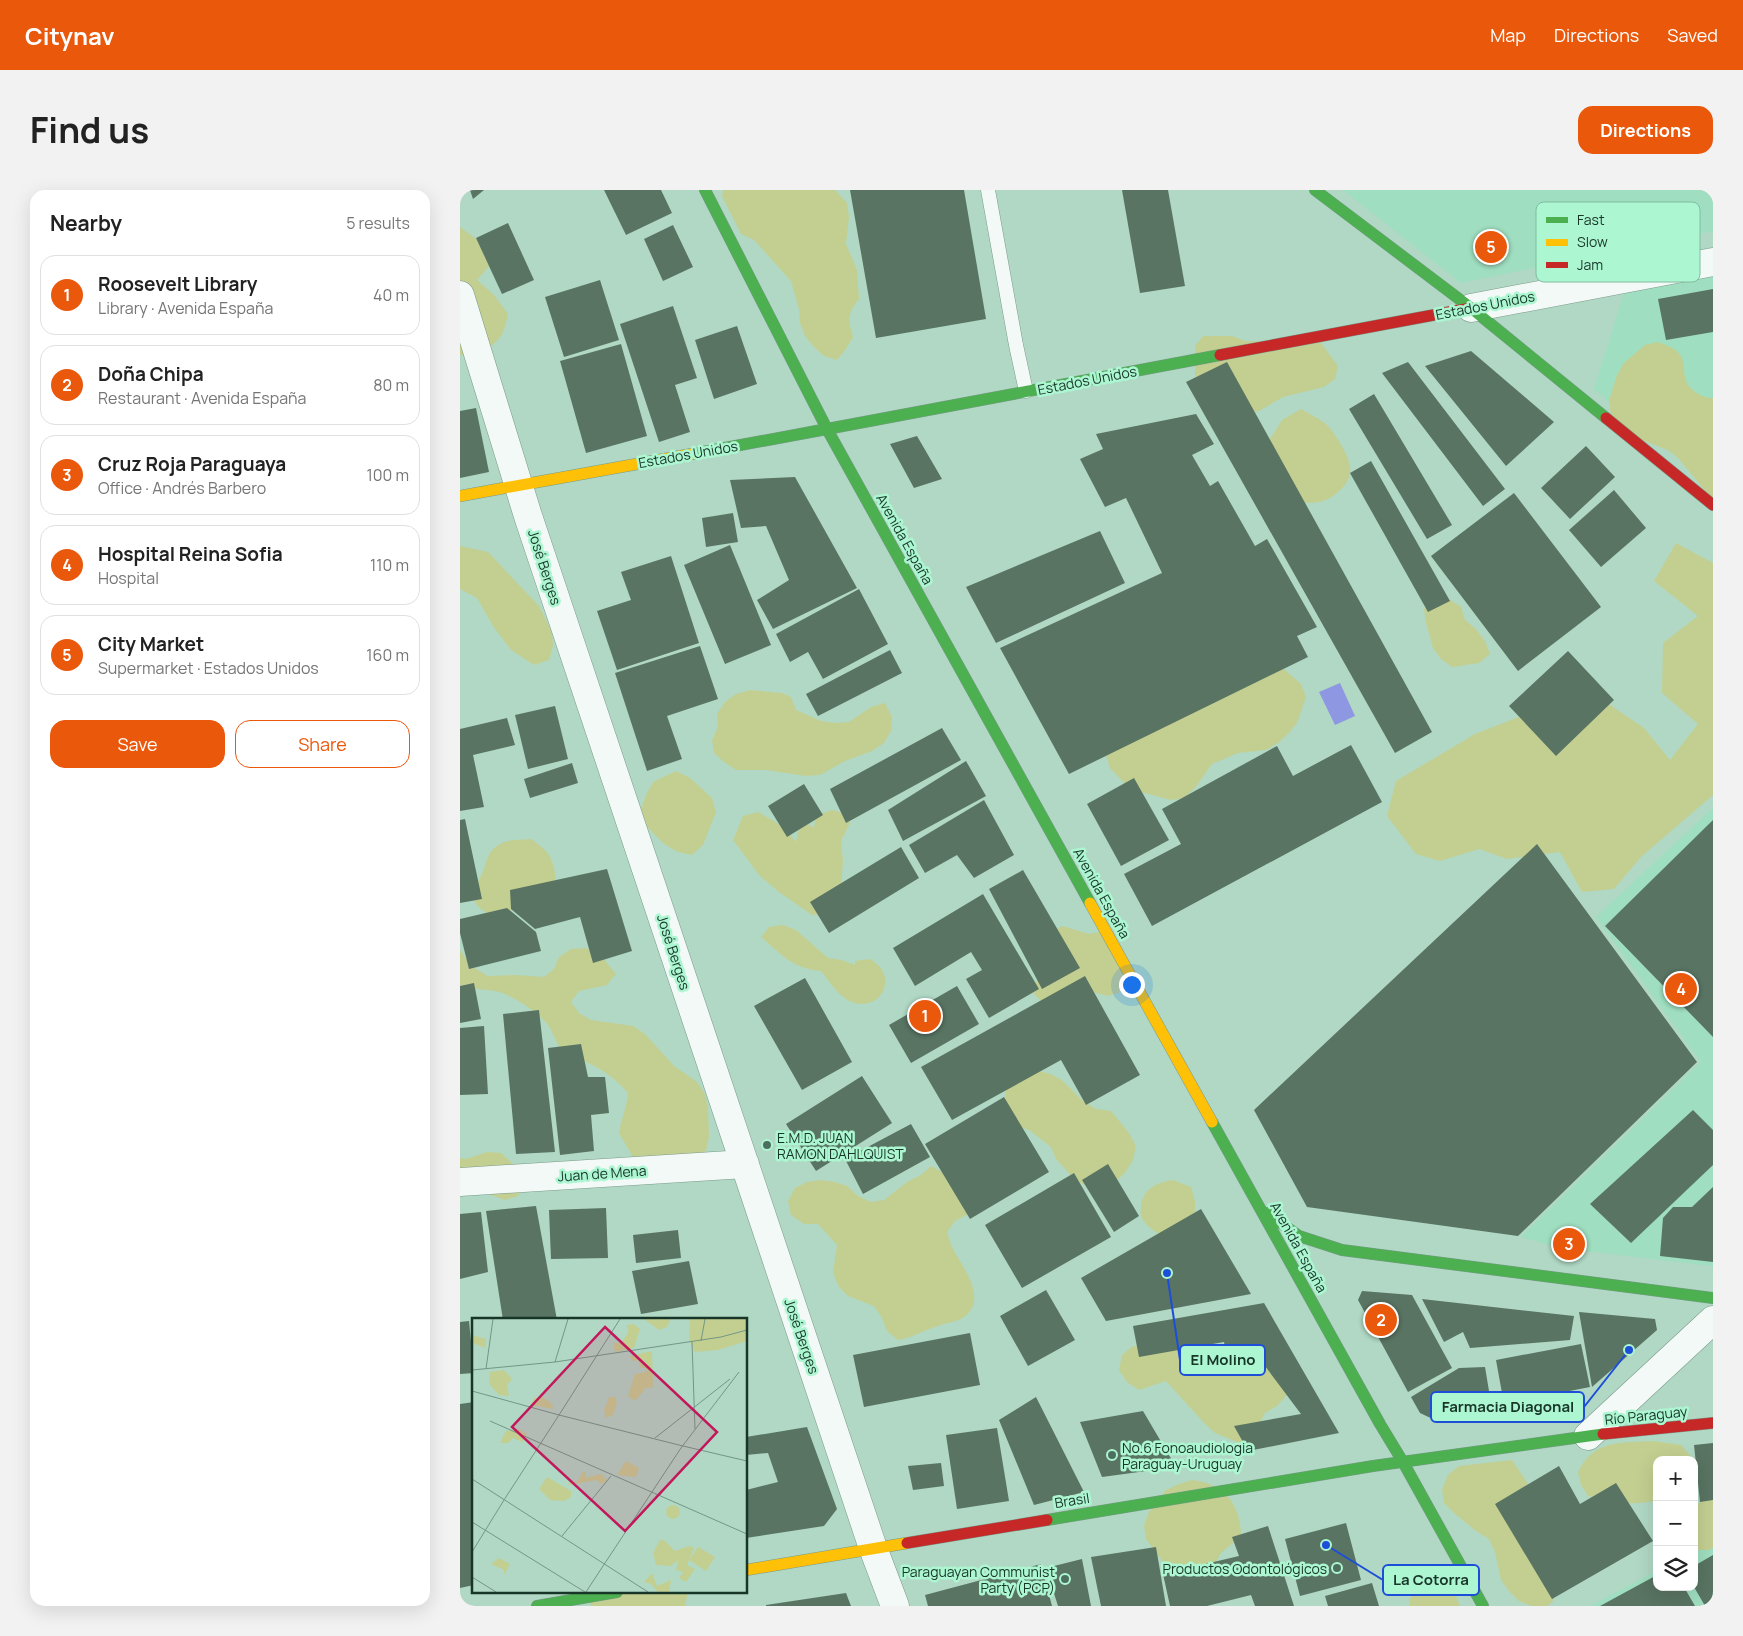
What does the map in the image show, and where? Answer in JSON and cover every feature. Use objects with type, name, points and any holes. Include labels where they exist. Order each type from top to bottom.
[{"type":"main road","name":"Avenida España","points":[[704,190],[827,429],[1483,1606]]},
{"type":"main road","points":[[1315,190],[1471,308],[1713,505]]},
{"type":"main road","name":"Estados Unidos","points":[[460,496],[1471,308]]},
{"type":"main road","points":[[1261,1210],[1299,1236],[1342,1250],[1713,1298]]},
{"type":"main road","name":"Río Paraguay","points":[[1403,1462],[1588,1436],[1713,1423]]},
{"type":"main road","name":"Brasil","points":[[748,1570],[1403,1462]]},
{"type":"main road","points":[[537,1606],[606,1594]]},
{"type":"street","name":"Estados Unidos","points":[[1700,264],[1713,262]]},
{"type":"street","name":"Estados Unidos","points":[[1471,308],[1608,282]]},
{"type":"street","name":"José Berges","points":[[460,295],[518,485],[873,1548],[895,1606]]},
{"type":"street","name":"Juan de Mena","points":[[460,1182],[745,1164]]},
{"type":"street","points":[[1588,1436],[1713,1320]]},
{"type":"lane","points":[[988,190],[1026,391]]},
{"type":"shaded area","points":[[723,190],[835,190],[847,203],[849,217],[846,244],[857,270],[859,299],[852,309],[850,317],[853,337],[837,360],[824,356],[805,336],[800,323],[799,309],[791,281],[754,240],[741,234],[722,196]]},
{"type":"shaded area","points":[[1343,190],[1713,190],[1713,231],[1700,234],[1700,202],[1536,202],[1536,268],[1461,283]]},
{"type":"shaded area","points":[[460,227],[479,241],[489,266],[477,280],[494,295],[508,314],[502,334],[494,344],[472,354],[460,355]]},
{"type":"shaded area","points":[[1713,273],[1713,484],[1594,389],[1625,290],[1666,282],[1700,282],[1700,276]]},
{"type":"shaded area","points":[[1203,336],[1232,336],[1245,341],[1321,343],[1338,366],[1335,379],[1324,387],[1283,397],[1259,411],[1244,415],[1200,387],[1195,374],[1195,346]]},
{"type":"shaded area","points":[[1658,342],[1679,353],[1683,362],[1686,380],[1691,389],[1702,396],[1713,398],[1713,500],[1678,458],[1668,450],[1629,435],[1611,415],[1609,400],[1617,375],[1624,363],[1645,345]]},
{"type":"shaded area","points":[[1301,409],[1327,425],[1343,448],[1350,466],[1347,482],[1343,487],[1333,496],[1320,502],[1299,502],[1267,444],[1282,420]]},
{"type":"shaded area","points":[[1676,543],[1713,563],[1713,795],[1641,857],[1614,889],[1582,892],[1560,852],[1507,859],[1479,849],[1440,861],[1416,854],[1387,816],[1396,781],[1475,734],[1588,690],[1644,728],[1670,760],[1698,724],[1662,693],[1663,643],[1698,616],[1654,581]]},
{"type":"shaded area","points":[[460,546],[488,552],[539,606],[552,632],[553,646],[549,660],[534,665],[511,650],[493,626],[477,598],[460,589]]},
{"type":"shaded area","points":[[1446,597],[1461,607],[1465,620],[1476,629],[1485,641],[1490,654],[1479,663],[1452,667],[1441,659],[1433,648],[1424,609],[1431,598]]},
{"type":"shaded area","points":[[1279,665],[1301,684],[1306,697],[1297,723],[1278,743],[1266,750],[1238,753],[1212,764],[1195,788],[1184,798],[1171,800],[1130,789],[1110,768],[1106,755]]},
{"type":"shaded area","points":[[750,690],[782,693],[791,697],[796,710],[821,721],[836,723],[849,722],[871,707],[885,703],[892,717],[891,731],[884,743],[872,751],[845,761],[820,775],[806,776],[766,770],[736,770],[714,753],[712,740],[718,727],[717,714],[725,702],[736,694]]},
{"type":"shaded area","points":[[676,771],[690,778],[712,798],[716,812],[703,845],[692,855],[678,852],[664,844],[644,824],[641,809],[653,782]]},
{"type":"shaded area","points":[[1713,808],[1713,1266],[1560,1248],[1521,1237],[1701,1062],[1596,917]]},
{"type":"shaded area","points":[[832,810],[843,813],[850,823],[841,841],[843,861],[841,886],[822,914],[812,915],[760,876],[733,840],[743,816],[758,812],[784,827],[796,842],[798,831],[805,822],[814,828],[815,820],[823,813]]},
{"type":"shaded area","points":[[531,839],[549,855],[556,878],[536,896],[512,910],[496,917],[486,912],[475,902],[473,892],[489,854],[503,842]]},
{"type":"shaded area","points":[[783,925],[796,930],[828,958],[842,960],[855,965],[855,961],[871,959],[880,967],[884,974],[884,988],[881,994],[871,1002],[855,1003],[840,994],[821,971],[811,970],[788,960],[761,937],[769,927]]},
{"type":"shaded area","points":[[1062,926],[1089,934],[1108,930],[1132,984],[1121,992],[1108,996],[1081,989],[1042,1002],[1033,993],[1037,980],[1034,971],[1049,933]]},
{"type":"shaded area","points":[[585,948],[598,952],[616,974],[607,985],[579,991],[571,1002],[579,1013],[591,1020],[633,1026],[645,1034],[674,1066],[697,1082],[705,1094],[708,1108],[709,1137],[706,1151],[699,1163],[658,1168],[633,1157],[619,1133],[628,1093],[621,1086],[600,1069],[561,1049],[548,1025],[523,1003],[499,992],[460,985],[460,950],[476,969],[488,976],[544,977],[554,969],[559,957],[571,949]]},
{"type":"shaded area","points":[[1027,1068],[1051,1074],[1063,1081],[1083,1101],[1096,1109],[1111,1111],[1129,1133],[1136,1146],[1133,1160],[1125,1173],[1115,1182],[1087,1186],[1075,1180],[1056,1159],[1051,1147],[1029,1130],[1017,1126],[1005,1102],[1006,1089]]},
{"type":"shaded area","points":[[487,1152],[501,1153],[521,1171],[524,1184],[518,1196],[505,1200],[478,1190],[460,1195],[460,1158],[466,1159]]},
{"type":"shaded area","points":[[931,1166],[944,1173],[968,1214],[955,1221],[947,1232],[952,1247],[971,1282],[974,1301],[971,1309],[961,1319],[898,1340],[887,1331],[882,1318],[874,1306],[848,1296],[839,1287],[833,1273],[837,1245],[818,1224],[804,1224],[791,1215],[788,1201],[795,1188],[807,1182],[821,1180],[847,1186],[858,1196],[871,1202],[884,1200]]},
{"type":"shaded area","points":[[1173,1180],[1191,1187],[1195,1201],[1195,1215],[1160,1235],[1142,1218],[1142,1201],[1147,1191],[1151,1188]]},
{"type":"shaded area","points":[[1187,1345],[1221,1357],[1246,1351],[1289,1382],[1287,1395],[1277,1406],[1265,1413],[1253,1437],[1242,1444],[1215,1433],[1166,1381],[1139,1390],[1127,1382],[1119,1370],[1122,1355],[1133,1346],[1160,1348]]},
{"type":"shaded area","points":[[1653,1441],[1681,1445],[1691,1456],[1653,1456],[1653,1501],[1631,1503],[1588,1496],[1581,1485],[1578,1472],[1592,1454],[1601,1448],[1620,1443]]},
{"type":"shaded area","points":[[1512,1460],[1528,1484],[1533,1511],[1554,1587],[1553,1601],[1548,1606],[1531,1606],[1519,1601],[1501,1580],[1495,1552],[1489,1539],[1476,1531],[1444,1503],[1442,1489],[1448,1475],[1459,1466]]},
{"type":"shaded area","points":[[1192,1480],[1213,1486],[1229,1498],[1238,1515],[1241,1536],[1221,1553],[1214,1565],[1187,1575],[1174,1570],[1163,1562],[1146,1539],[1144,1525],[1149,1512],[1166,1490]]},
{"type":"shaded area","points":[[1713,1495],[1713,1548],[1709,1550],[1698,1550],[1698,1504]]},
{"type":"shaded area","points":[[1713,1542],[1713,1606],[1590,1606],[1653,1573],[1653,1591],[1698,1591],[1698,1549]]},
{"type":"shaded area","points":[[1446,1582],[1454,1591],[1460,1606],[1410,1606],[1409,1599],[1421,1588]]},
{"type":"shaded area","points":[[588,1594],[688,1594],[685,1606],[591,1606]]},
{"type":"water","points":[[1340,683],[1355,716],[1335,725],[1319,692]]},
{"type":"building","points":[[470,190],[484,190],[473,199]]},
{"type":"building","points":[[604,190],[661,190],[672,213],[626,235]]},
{"type":"building","points":[[850,190],[964,190],[986,319],[876,338]]},
{"type":"building","points":[[1122,190],[1168,190],[1185,286],[1140,293]]},
{"type":"building","points":[[508,223],[534,280],[502,294],[476,238]]},
{"type":"building","points":[[673,225],[693,267],[663,281],[644,239]]},
{"type":"building","points":[[600,280],[619,340],[564,357],[545,297]]},
{"type":"building","points":[[1713,289],[1713,332],[1666,340],[1658,299]]},
{"type":"building","points":[[673,306],[697,378],[675,385],[690,432],[659,442],[620,324]]},
{"type":"building","points":[[737,326],[757,384],[714,399],[695,340]]},
{"type":"building","points":[[621,344],[647,436],[586,453],[560,361]]},
{"type":"building","points":[[1471,351],[1554,422],[1506,466],[1425,366]]},
{"type":"building","points":[[1227,362],[1432,732],[1395,753],[1186,382]]},
{"type":"building","points":[[1408,362],[1505,489],[1483,506],[1382,373]]},
{"type":"building","points":[[1374,394],[1452,525],[1427,539],[1349,409]]},
{"type":"building","points":[[476,408],[489,472],[460,478],[460,411]]},
{"type":"building","points":[[1196,414],[1214,444],[1192,455],[1210,486],[1218,481],[1255,546],[1267,539],[1317,627],[1297,636],[1308,657],[1069,774],[1000,648],[1162,573],[1126,498],[1105,507],[1080,459],[1103,449],[1096,434]]},
{"type":"building","points":[[917,436],[942,479],[914,488],[890,444]]},
{"type":"building","points":[[1586,446],[1615,477],[1570,519],[1541,488]]},
{"type":"building","points":[[1371,461],[1450,601],[1428,612],[1350,473]]},
{"type":"building","points":[[795,477],[857,588],[773,629],[757,600],[789,580],[766,526],[741,528],[730,480]]},
{"type":"building","points":[[1614,490],[1646,528],[1601,567],[1569,530]]},
{"type":"building","points":[[1514,493],[1601,607],[1518,671],[1431,556]]},
{"type":"building","points":[[733,513],[738,542],[706,547],[702,518]]},
{"type":"building","points":[[1100,531],[1125,583],[996,643],[966,587]]},
{"type":"building","points":[[730,545],[771,645],[725,664],[684,565]]},
{"type":"building","points":[[671,556],[699,643],[617,670],[597,611],[631,600],[621,572]]},
{"type":"building","points":[[859,589],[888,644],[823,679],[808,652],[790,662],[776,634]]},
{"type":"building","points":[[700,646],[718,699],[667,716],[682,759],[647,771],[615,673]]},
{"type":"building","points":[[890,650],[902,673],[818,716],[806,694]]},
{"type":"building","points":[[1568,651],[1614,700],[1556,756],[1509,706]]},
{"type":"building","points":[[555,706],[568,759],[528,769],[515,715]]},
{"type":"building","points":[[507,718],[515,745],[473,755],[484,807],[460,811],[460,729]]},
{"type":"building","points":[[942,728],[961,760],[846,823],[830,789]]},
{"type":"building","points":[[1351,745],[1382,802],[1152,926],[1124,874],[1181,844],[1162,809],[1277,746],[1293,776]]},
{"type":"building","points":[[966,761],[986,796],[903,841],[888,810]]},
{"type":"building","points":[[572,763],[578,783],[530,798],[524,779]]},
{"type":"building","points":[[1134,778],[1169,840],[1121,866],[1087,804]]},
{"type":"building","points":[[804,784],[823,815],[787,837],[768,806]]},
{"type":"building","points":[[984,800],[1014,855],[974,878],[957,855],[925,873],[909,845]]},
{"type":"building","points":[[465,819],[482,899],[460,903],[460,820]]},
{"type":"building","points":[[1713,820],[1713,1037],[1605,926]]},
{"type":"building","points":[[1537,844],[1697,1062],[1518,1236],[1307,1207],[1254,1110]]},
{"type":"building","points":[[901,847],[919,878],[829,933],[810,902]]},
{"type":"building","points":[[607,869],[632,951],[593,963],[580,917],[535,929],[511,909],[510,890]]},
{"type":"building","points":[[1023,870],[1080,968],[1042,989],[989,889]]},
{"type":"building","points":[[983,894],[1039,989],[989,1018],[966,979],[982,970],[971,952],[915,986],[893,948]]},
{"type":"building","points":[[507,908],[536,932],[541,951],[469,969],[460,933],[460,919]]},
{"type":"building","points":[[1085,976],[1140,1075],[1086,1105],[1061,1060],[952,1120],[921,1067]]},
{"type":"building","points":[[805,978],[852,1062],[802,1090],[754,1006]]},
{"type":"building","points":[[474,983],[481,1019],[460,1023],[460,986]]},
{"type":"building","points":[[957,986],[979,1024],[911,1063],[889,1025]]},
{"type":"building","points":[[539,1010],[555,1152],[516,1154],[503,1014]]},
{"type":"building","points":[[484,1026],[488,1094],[460,1095],[460,1028]]},
{"type":"building","points":[[581,1044],[588,1077],[605,1077],[609,1113],[591,1115],[594,1151],[560,1155],[548,1048]]},
{"type":"building","points":[[862,1076],[892,1123],[816,1171],[786,1124]]},
{"type":"building","points":[[1004,1097],[1049,1172],[970,1219],[925,1144]]},
{"type":"building","points":[[1693,1110],[1713,1130],[1713,1165],[1631,1243],[1590,1204]]},
{"type":"building","points":[[911,1124],[930,1157],[863,1194],[845,1159]]},
{"type":"building","points":[[1108,1164],[1139,1216],[1114,1232],[1082,1180]]},
{"type":"building","points":[[1074,1173],[1111,1237],[1022,1288],[985,1225]]},
{"type":"building","points":[[1713,1187],[1713,1262],[1660,1256],[1663,1218],[1673,1207],[1692,1207]]},
{"type":"building","points":[[536,1206],[557,1318],[503,1318],[486,1211]]},
{"type":"building","points":[[606,1208],[608,1258],[551,1259],[549,1210]]},
{"type":"building","points":[[1201,1209],[1251,1294],[1106,1321],[1081,1278]]},
{"type":"building","points":[[481,1212],[488,1272],[460,1279],[460,1214]]},
{"type":"building","points":[[678,1230],[681,1258],[636,1263],[633,1235]]},
{"type":"building","points":[[689,1261],[698,1304],[641,1314],[632,1271]]},
{"type":"building","points":[[1046,1290],[1075,1340],[1028,1366],[1000,1316]]},
{"type":"building","points":[[1362,1291],[1412,1295],[1452,1368],[1408,1392],[1358,1300]]},
{"type":"building","points":[[1422,1299],[1574,1316],[1570,1340],[1470,1348],[1463,1332],[1444,1342]]},
{"type":"building","points":[[1264,1303],[1339,1433],[1248,1451],[1234,1426],[1301,1414],[1265,1366],[1229,1372],[1224,1342],[1139,1357],[1133,1326]]},
{"type":"building","points":[[1579,1312],[1655,1319],[1657,1330],[1592,1387]]},
{"type":"building","points":[[469,1321],[472,1373],[460,1374],[460,1322]]},
{"type":"building","points":[[970,1333],[980,1385],[864,1407],[853,1355]]},
{"type":"building","points":[[1581,1344],[1590,1387],[1504,1404],[1496,1360]]},
{"type":"building","points":[[1485,1367],[1492,1409],[1439,1422],[1420,1413],[1411,1397],[1459,1368]]},
{"type":"building","points":[[1036,1397],[1084,1492],[1034,1505],[999,1420]]},
{"type":"building","points":[[472,1402],[472,1585],[460,1588],[460,1404]]},
{"type":"building","points":[[1143,1411],[1176,1467],[1102,1477],[1080,1422]]},
{"type":"building","points":[[807,1427],[837,1509],[824,1526],[748,1538],[748,1490],[778,1482],[768,1453],[748,1455],[748,1437]]},
{"type":"building","points":[[997,1428],[1009,1501],[957,1509],[946,1435]]},
{"type":"building","points":[[1713,1443],[1713,1500],[1700,1502],[1698,1456],[1695,1456],[1694,1445]]},
{"type":"building","points":[[941,1463],[944,1486],[913,1490],[908,1466]]},
{"type":"building","points":[[1559,1466],[1580,1504],[1616,1483],[1653,1541],[1552,1599],[1495,1504]]},
{"type":"building","points":[[1346,1523],[1361,1580],[1300,1596],[1285,1539]]},
{"type":"building","points":[[1268,1526],[1294,1606],[1255,1606],[1251,1595],[1207,1606],[1170,1606],[1163,1574],[1239,1556],[1232,1537]]},
{"type":"building","points":[[1156,1547],[1166,1606],[1101,1606],[1091,1557]]},
{"type":"building","points":[[1713,1555],[1713,1606],[1705,1606],[1696,1591],[1698,1591],[1698,1564]]},
{"type":"building","points":[[1082,1559],[1091,1606],[1058,1606],[1046,1568]]},
{"type":"building","points":[[1041,1564],[1052,1606],[928,1606],[925,1595]]},
{"type":"building","points":[[1653,1577],[1653,1591],[1686,1591],[1695,1606],[1600,1606]]},
{"type":"building","points":[[1372,1583],[1379,1606],[1328,1606],[1325,1596]]},
{"type":"building","points":[[846,1593],[851,1606],[766,1606],[766,1605]]},
{"type":"traffic: fast","points":[[705,190],[827,429],[1220,355]]},
{"type":"traffic: fast","points":[[1315,190],[1471,308],[1606,418]]},
{"type":"traffic: fast","points":[[692,454],[827,429],[1090,903]]},
{"type":"traffic: fast","points":[[1212,1122],[1403,1462]]},
{"type":"traffic: fast","points":[[1267,1213],[1299,1236],[1342,1250],[1713,1298]]},
{"type":"traffic: fast","points":[[1047,1520],[1373,1466],[1603,1434]]},
{"type":"traffic: fast","points":[[1403,1462],[1483,1606]]},
{"type":"traffic: fast","points":[[537,1606],[606,1594]]},
{"type":"traffic: slow","points":[[460,496],[692,454]]},
{"type":"traffic: slow","points":[[1090,903],[1212,1122]]},
{"type":"traffic: slow","points":[[748,1570],[907,1543]]},
{"type":"traffic: jam","points":[[1220,355],[1471,308]]},
{"type":"traffic: jam","points":[[1606,418],[1713,505]]},
{"type":"traffic: jam","points":[[1603,1434],[1713,1423]]},
{"type":"traffic: jam","points":[[907,1543],[1047,1520]]},
{"type":"place","name":"City Market","points":[[1491,247]]},
{"type":"place","name":"Hospital Reina Sofia","points":[[1681,989]]},
{"type":"place","name":"Roosevelt Library","points":[[925,1016]]},
{"type":"place","name":"E.M.D. JUAN RAMON DAHLQUIST","points":[[767,1145]]},
{"type":"place","name":"Cruz Roja Paraguaya","points":[[1569,1244]]},
{"type":"place","name":"El Molino","points":[[1167,1273]]},
{"type":"place","name":"Doña Chipa","points":[[1381,1320]]},
{"type":"place","name":"Farmacia Diagonal","points":[[1629,1350]]},
{"type":"place","name":"No.6 Fonoaudiologia Paraguay-Uruguay","points":[[1112,1455]]},
{"type":"place","name":"La Cotorra","points":[[1326,1545]]},
{"type":"place","name":"Productos Odontológicos","points":[[1337,1568]]},
{"type":"place","name":"Paraguayan Communist Party (PCP)","points":[[1065,1579]]}]
